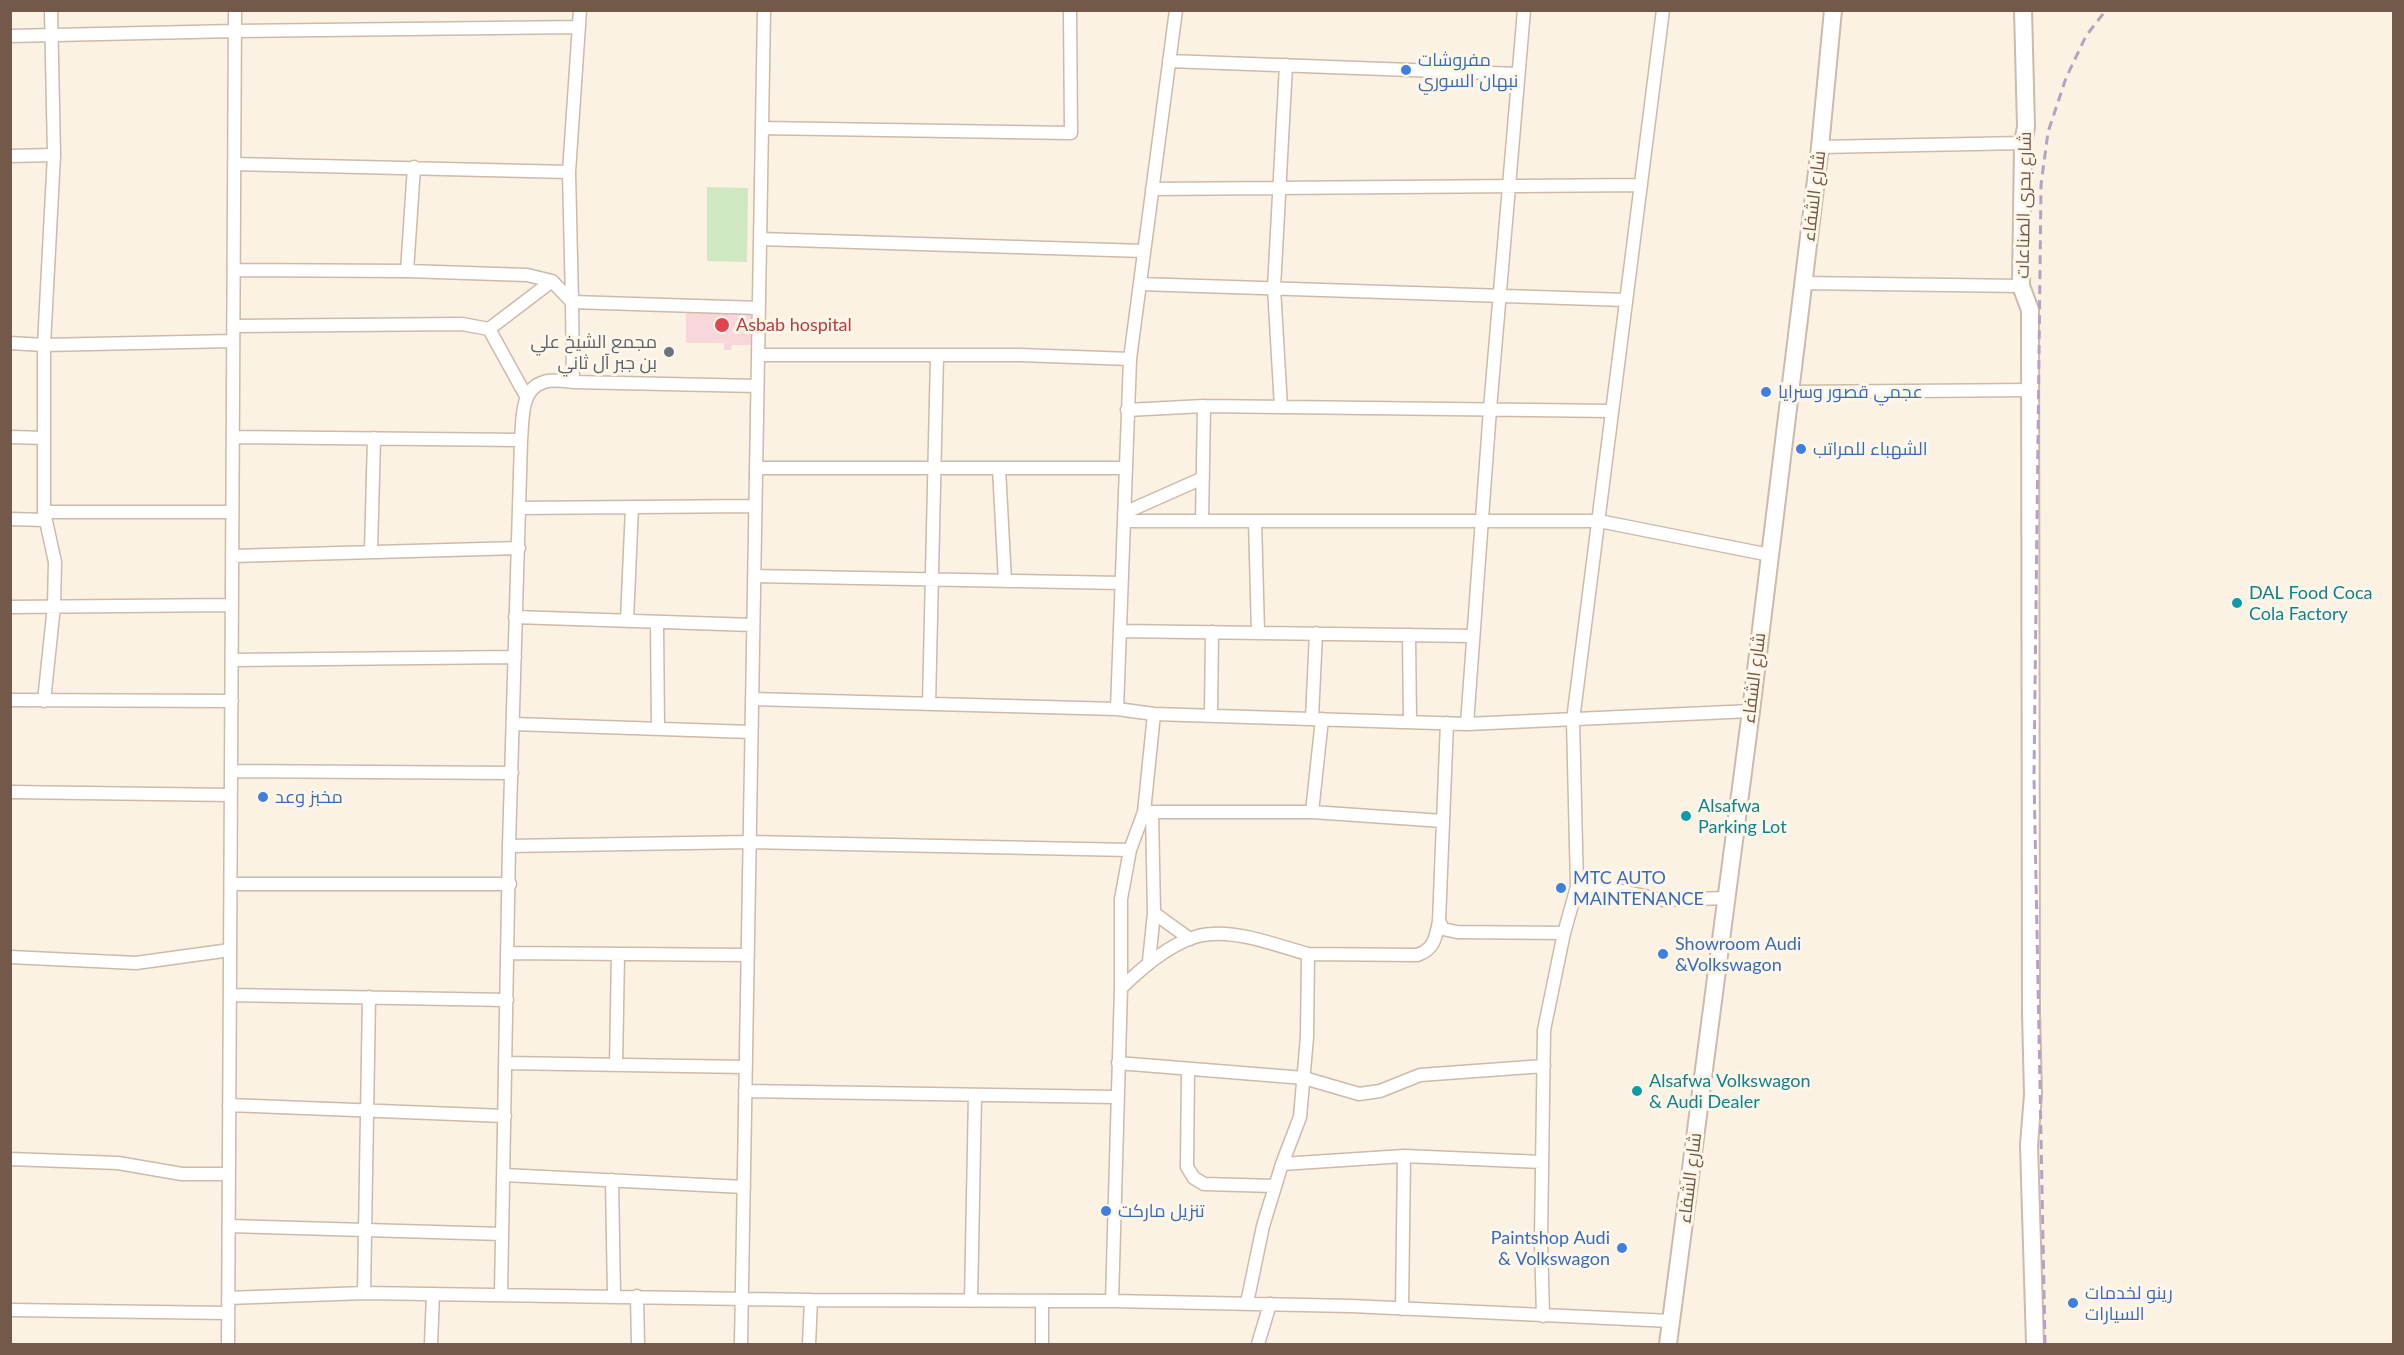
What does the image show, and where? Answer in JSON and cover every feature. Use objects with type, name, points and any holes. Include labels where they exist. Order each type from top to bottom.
[{"type":"street","points":[[45,701],[54,606],[54,562],[44,516],[44,345],[54,156],[51,10]]},
{"type":"street","points":[[228,1344],[235,10]]},
{"type":"street","points":[[573,382],[569,172],[580,10]]},
{"type":"street","points":[[741,1344],[764,10]]},
{"type":"street","points":[[762,128],[1071,133],[1070,10]]},
{"type":"street","points":[[1117,709],[1130,359],[1176,10]]},
{"type":"street","points":[[1467,724],[1490,410],[1524,10]]},
{"type":"street","points":[[1543,1316],[1544,1030],[1564,933],[1577,887],[1573,720],[1663,10]]},
{"type":"street","name":"شارع الشفاء","points":[[1668,1344],[1821,147],[1833,10]]},
{"type":"street","name":"شارع بحرى الصناعات","points":[[2023,10],[2026,127],[2023,142],[2021,286],[2030,310],[2033,1095],[2029,1145],[2035,1344]]},
{"type":"street","points":[[10,36],[579,27]]},
{"type":"street","points":[[1169,61],[1518,74]]},
{"type":"street","points":[[1281,407],[1274,288],[1286,65]]},
{"type":"street","points":[[1821,147],[2023,142]]},
{"type":"street","points":[[10,156],[54,156]]},
{"type":"street","points":[[234,165],[569,172]]},
{"type":"street","points":[[407,271],[414,167]]},
{"type":"street","points":[[1152,189],[1641,185]]},
{"type":"street","points":[[760,238],[1144,251]]},
{"type":"street","points":[[234,270],[407,271],[527,275],[552,281],[572,302],[759,308]]},
{"type":"street","points":[[233,326],[462,324],[489,329],[552,281]]},
{"type":"street","points":[[1803,283],[2021,286]]},
{"type":"street","points":[[1140,284],[1626,300]]},
{"type":"street","points":[[489,329],[526,396]]},
{"type":"street","points":[[10,343],[44,345],[233,341]]},
{"type":"street","points":[[758,355],[1020,355],[1130,359]]},
{"type":"street","points":[[929,704],[937,356]]},
{"type":"street","points":[[501,1294],[515,617],[521,440],[526,396],[533,388],[545,381],[757,386]]},
{"type":"street","points":[[1790,392],[2030,390]]},
{"type":"street","points":[[1127,410],[1204,406],[1612,411]]},
{"type":"street","points":[[1202,521],[1204,406]]},
{"type":"street","points":[[10,437],[44,438]]},
{"type":"street","points":[[233,437],[521,440]]},
{"type":"street","points":[[371,551],[374,438]]},
{"type":"street","points":[[756,468],[1126,468]]},
{"type":"street","points":[[999,468],[1005,581]]},
{"type":"street","points":[[1124,517],[1203,478]]},
{"type":"street","points":[[519,508],[755,506]]},
{"type":"street","points":[[627,620],[632,507]]},
{"type":"street","points":[[10,519],[44,516],[232,512]]},
{"type":"street","points":[[1124,517],[1202,521],[1599,521],[1770,555]]},
{"type":"street","points":[[1255,521],[1257,632]]},
{"type":"street","points":[[232,556],[519,548]]},
{"type":"street","points":[[754,576],[1121,583]]},
{"type":"street","points":[[10,607],[231,605]]},
{"type":"street","points":[[515,617],[753,625]]},
{"type":"street","points":[[657,622],[658,729]]},
{"type":"street","points":[[1120,631],[1473,636]]},
{"type":"street","points":[[1211,715],[1212,632]]},
{"type":"street","points":[[1312,812],[1317,718],[1316,633]]},
{"type":"street","points":[[1409,635],[1410,722]]},
{"type":"street","points":[[232,660],[515,657]]},
{"type":"street","points":[[752,699],[1117,709],[1154,714],[1467,724],[1750,711]]},
{"type":"street","points":[[10,700],[231,701]]},
{"type":"street","points":[[1149,961],[1154,913],[1148,812],[1154,714]]},
{"type":"street","points":[[1121,988],[1149,961],[1190,939],[1210,934],[1227,934],[1308,954],[1417,955],[1430,948],[1436,938],[1439,921],[1447,723]]},
{"type":"street","points":[[513,724],[751,732]]},
{"type":"street","points":[[231,771],[512,773]]},
{"type":"street","points":[[10,792],[231,795]]},
{"type":"street","points":[[1148,812],[1312,812],[1443,820]]},
{"type":"street","points":[[1112,1301],[1116,1097],[1121,988],[1121,899],[1130,850],[1148,812]]},
{"type":"street","points":[[509,846],[749,842],[1130,850]]},
{"type":"street","points":[[231,884],[510,884]]},
{"type":"street","points":[[1577,887],[1599,886],[1663,900],[1726,898]]},
{"type":"street","points":[[1154,913],[1190,939]]},
{"type":"street","points":[[1439,921],[1443,929],[1457,932],[1564,933]]},
{"type":"street","points":[[10,957],[136,963],[230,950]]},
{"type":"street","points":[[508,953],[748,955]]},
{"type":"street","points":[[616,1065],[618,954]]},
{"type":"street","points":[[1247,1303],[1263,1226],[1282,1164],[1300,1117],[1304,1078],[1308,954]]},
{"type":"street","points":[[230,995],[507,1000]]},
{"type":"street","points":[[364,1293],[369,998]]},
{"type":"street","points":[[506,1063],[746,1067]]},
{"type":"street","points":[[1118,1063],[1304,1078],[1359,1094],[1380,1091],[1420,1075],[1544,1066]]},
{"type":"street","points":[[1188,1069],[1187,1167],[1194,1178],[1204,1184],[1275,1186]]},
{"type":"street","points":[[745,1091],[1116,1097]]},
{"type":"street","points":[[971,1301],[975,1095]]},
{"type":"street","points":[[230,1105],[505,1116]]},
{"type":"street","points":[[1282,1164],[1404,1156],[1542,1162]]},
{"type":"street","points":[[1402,1309],[1404,1156]]},
{"type":"street","points":[[10,1159],[118,1163],[182,1174],[229,1174]]},
{"type":"street","points":[[504,1175],[744,1187]]},
{"type":"street","points":[[612,1180],[614,1296]]},
{"type":"street","points":[[229,1226],[502,1234]]},
{"type":"street","points":[[228,1298],[364,1293],[742,1297],[811,1300],[1247,1303],[1671,1322]]},
{"type":"street","points":[[431,1344],[434,1294]]},
{"type":"street","points":[[637,1296],[638,1344]]},
{"type":"street","points":[[809,1344],[811,1300]]},
{"type":"street","points":[[1042,1302],[1042,1344]]},
{"type":"street","points":[[1258,1344],[1270,1304]]},
{"type":"street","points":[[10,1310],[228,1313]]},
{"type":"shaded area","name":"Asbab hospital","points":[[686,307],[758,308],[758,345],[732,345],[731,350],[724,350],[724,343],[686,343]]},
{"type":"green space","points":[[707,187],[748,188],[747,262],[707,261]]},
{"type":"railway","points":[[2045,1344],[2034,776],[2041,185],[2048,132],[2066,78],[2086,36],[2106,10]]},
{"type":"place","name":"مفروشات نبهان السوري","points":[[1406,70]]},
{"type":"place","name":"Asbab hospital","points":[[722,325]]},
{"type":"place","name":"مجمع الشيخ علي بن جبر آل ثاني","points":[[669,352]]},
{"type":"place","name":"عجمي قصور وسرايا","points":[[1766,392]]},
{"type":"place","name":"الشهباء للمراتب","points":[[1801,449]]},
{"type":"place","name":"DAL Food Coca Cola Factory","points":[[2237,603]]},
{"type":"place","name":"مخبز وعد","points":[[263,797]]},
{"type":"place","name":"Alsafwa Parking Lot","points":[[1686,816]]},
{"type":"place","name":"MTC AUTO MAINTENANCE","points":[[1561,888]]},
{"type":"place","name":"Showroom Audi &Volkswagon","points":[[1663,954]]},
{"type":"place","name":"Alsafwa Volkswagon & Audi Dealer","points":[[1637,1091]]},
{"type":"place","name":"تنزيل ماركت","points":[[1106,1211]]},
{"type":"place","name":"Paintshop Audi & Volkswagon","points":[[1622,1248]]},
{"type":"place","name":"رينو لخدمات السيارات","points":[[2073,1303]]}]
